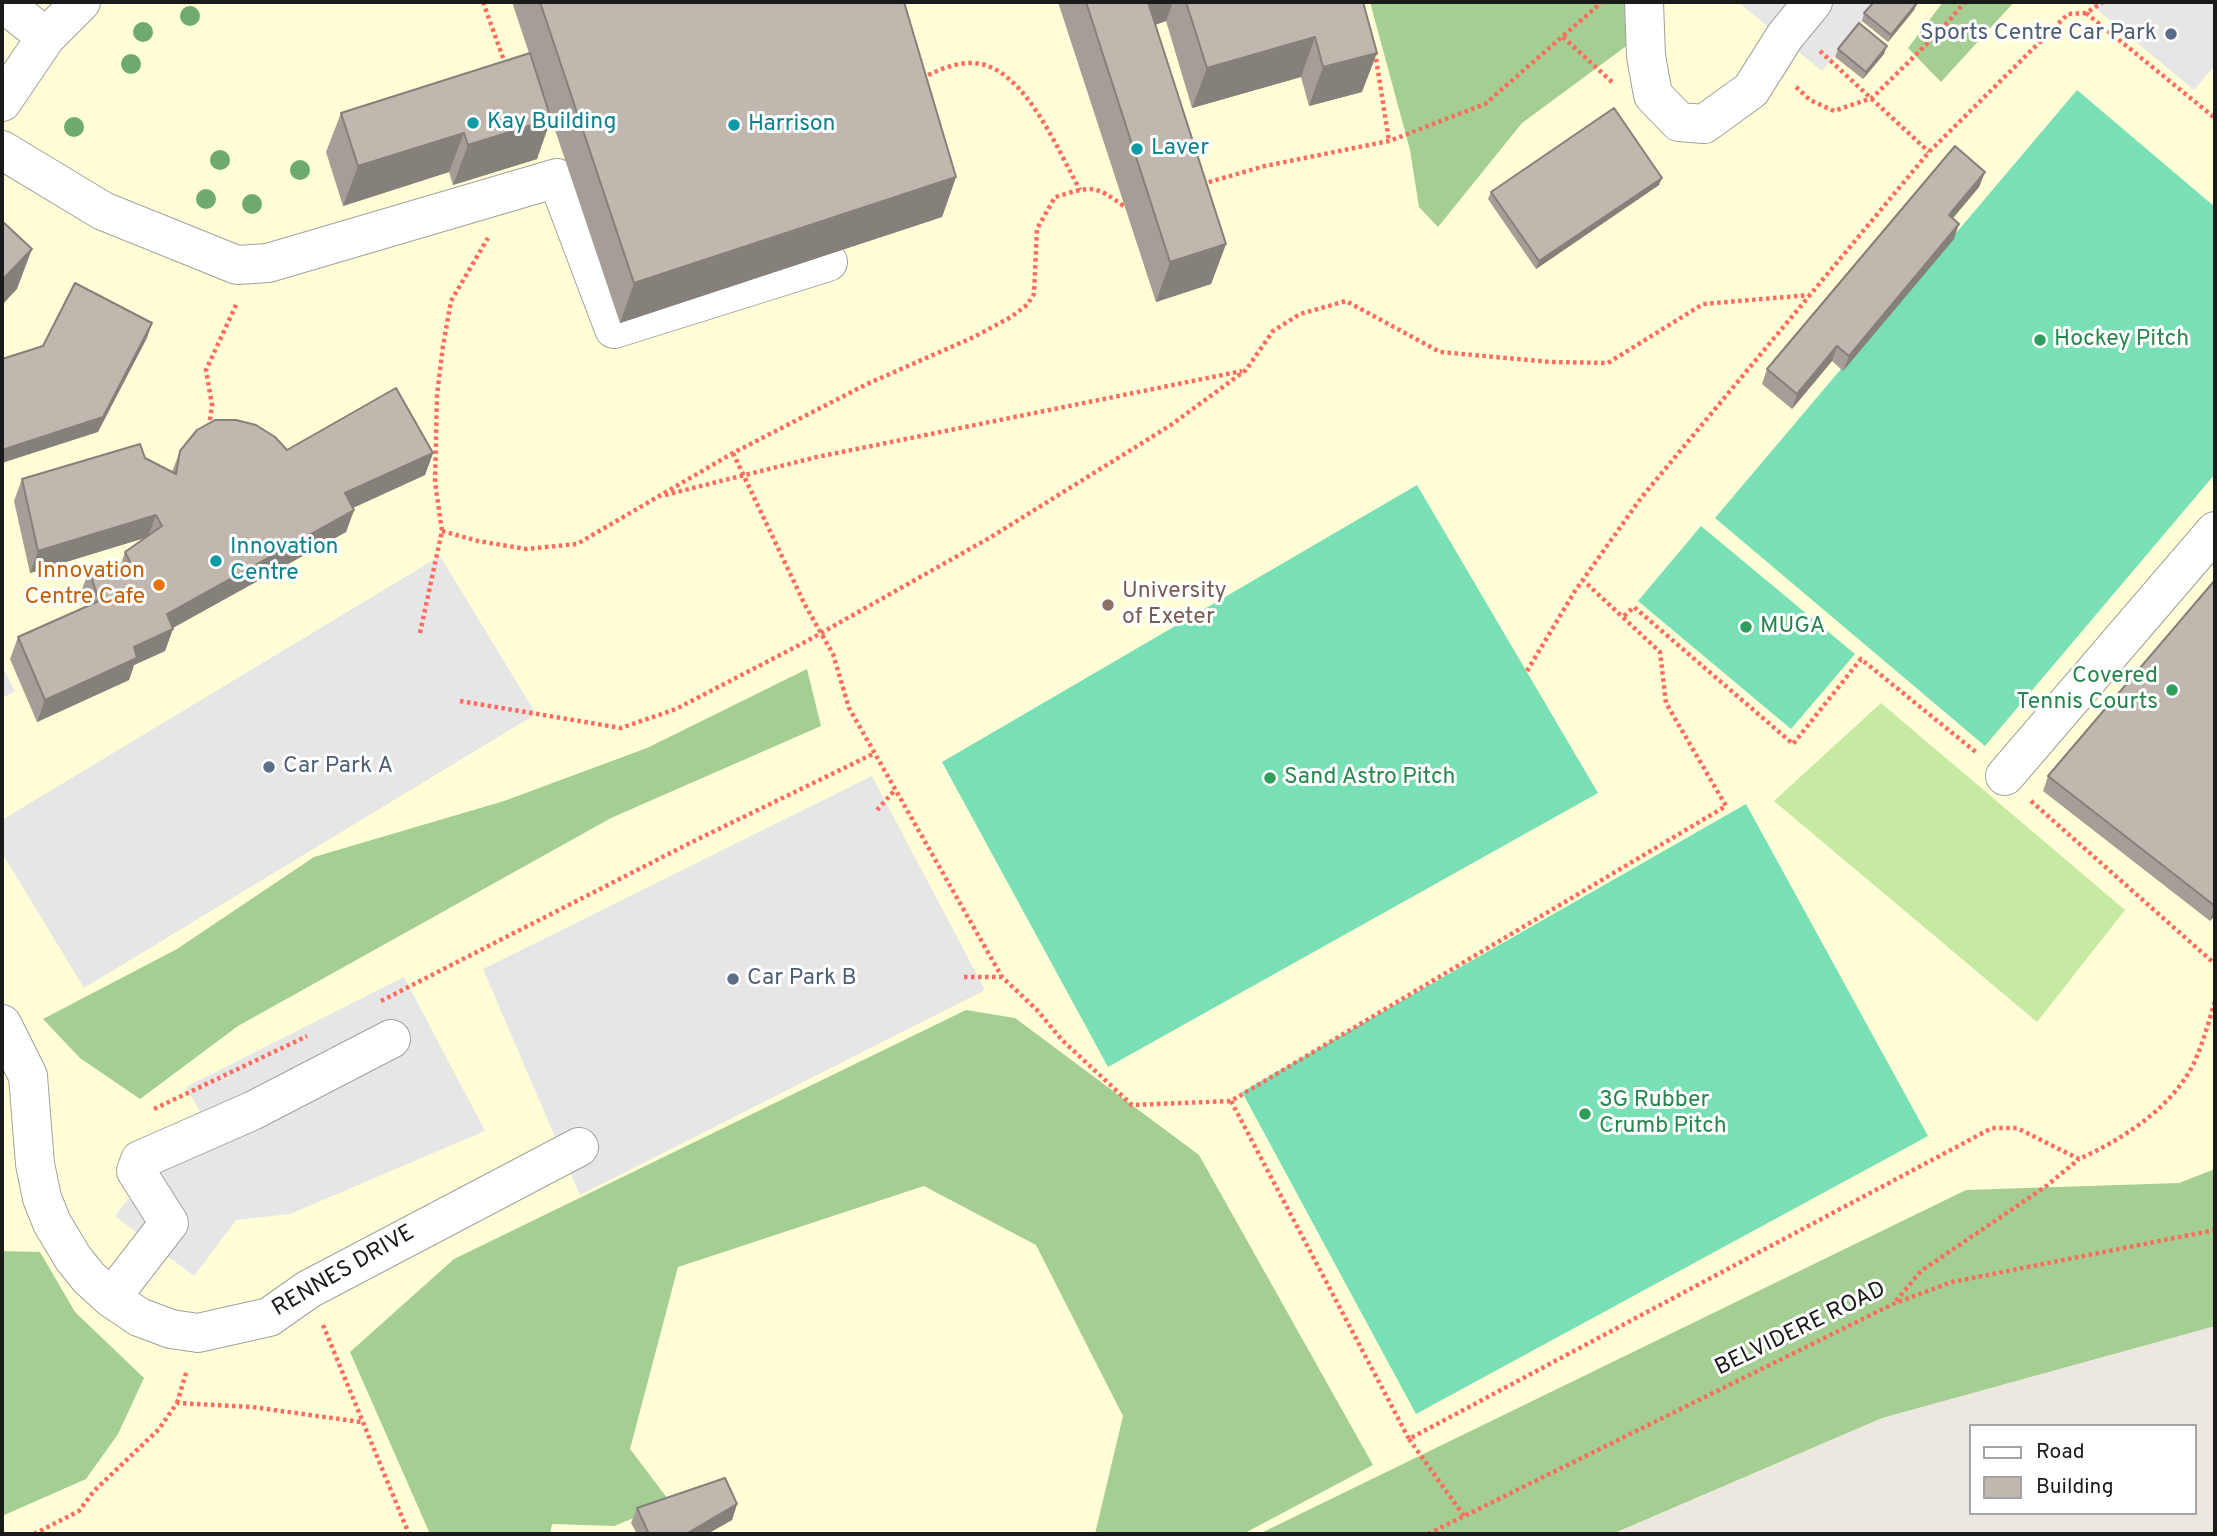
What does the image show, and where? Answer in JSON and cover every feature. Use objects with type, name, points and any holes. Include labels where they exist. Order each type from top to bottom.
[{"type":"street","points":[[2,2],[46,37]]},
{"type":"street","points":[[2,102],[46,37],[81,2]]},
{"type":"street","points":[[1644,2],[1646,56],[1653,95],[1679,122],[1704,124],[1751,90],[1803,14]]},
{"type":"street","points":[[2,150],[103,211],[237,265],[268,262],[515,188],[557,178],[614,329],[828,262]]},
{"type":"street","points":[[2005,776],[2215,531]]},
{"type":"street","name":"RENNES DRIVE","points":[[2,1024],[28,1076],[35,1164],[42,1198],[52,1223],[73,1258],[89,1278],[111,1298],[139,1317],[171,1329],[198,1333],[269,1317],[309,1289],[579,1147]]},
{"type":"street","points":[[111,1298],[151,1250],[169,1223],[136,1171],[140,1160],[252,1111],[391,1039]]},
{"type":"path","points":[[483,2],[502,62],[510,71]]},
{"type":"path","points":[[1193,187],[1265,166],[1389,141],[1485,104],[1602,2]]},
{"type":"path","points":[[1527,671],[1575,591],[1641,498],[1928,152],[2068,14],[2085,13],[2103,2]]},
{"type":"path","points":[[2085,13],[2215,118]]},
{"type":"path","points":[[1803,14],[1928,152]]},
{"type":"path","points":[[1563,37],[1615,85]]},
{"type":"path","points":[[1373,46],[1389,141]]},
{"type":"path","points":[[918,69],[920,79],[953,66],[973,63],[998,69],[1031,102],[1080,190]]},
{"type":"path","points":[[420,633],[442,531],[435,482],[437,395],[451,301],[515,188]]},
{"type":"path","points":[[442,531],[478,541],[526,548],[577,544],[733,453],[867,384],[974,337],[1027,305],[1034,294],[1037,229],[1055,197],[1080,190],[1101,189],[1125,207]]},
{"type":"path","points":[[209,429],[212,405],[206,370],[229,326],[239,297],[237,265]]},
{"type":"path","points":[[460,701],[621,728],[676,709],[819,634],[991,537],[1171,425],[1246,370],[1273,331],[1300,314],[1346,301],[1440,352],[1551,362],[1608,363],[1703,304],[1810,296]]},
{"type":"path","points":[[661,496],[866,446],[1246,370]]},
{"type":"path","points":[[733,453],[819,634],[834,654],[849,708],[1002,977],[1062,1040],[1132,1105],[1231,1101],[1726,806],[1666,703],[1660,652],[1584,581]]},
{"type":"path","points":[[1624,616],[1634,607],[1793,744],[1861,659],[2005,776],[2215,964]]},
{"type":"path","points":[[393,995],[692,842],[875,753]]},
{"type":"path","points":[[877,810],[895,790]]},
{"type":"path","points":[[964,977],[1002,977]]},
{"type":"path","points":[[1894,1304],[1921,1271],[2045,1187],[2079,1159],[2109,1145],[2145,1121],[2193,1065],[2215,1001]]},
{"type":"path","points":[[1231,1101],[1409,1439],[1464,1516]]},
{"type":"path","points":[[1409,1439],[1992,1128],[2017,1128],[2079,1159]]},
{"type":"path","name":"BELVIDERE ROAD","points":[[1428,1534],[1894,1304],[1952,1282],[2215,1230]]},
{"type":"path","points":[[309,1289],[361,1422],[409,1534]]},
{"type":"path","points":[[34,1534],[79,1511],[94,1490],[159,1430],[177,1403],[252,1407],[361,1422]]},
{"type":"shaded area","name":"University of Exeter","points":[[2,2],[2215,2],[2215,1209],[1279,1534],[2,1534]]},
{"type":"shaded area","points":[[1738,2],[1879,2],[1822,71]]},
{"type":"shaded area","name":"Sports Centre Car Park","points":[[2088,2],[2215,2],[2215,65],[2194,90]]},
{"type":"shaded area","name":"Car Park A","points":[[440,556],[536,714],[84,988],[2,853],[2,820]]},
{"type":"shaded area","points":[[2,666],[15,691],[2,698]]},
{"type":"shaded area","name":"Car Park B","points":[[872,776],[985,990],[580,1195],[483,969]]},
{"type":"shaded area","points":[[404,977],[485,1131],[290,1214],[236,1220],[194,1276],[115,1216],[182,1132],[202,1115],[186,1087]]},
{"type":"green space","points":[[1370,2],[1624,2],[1644,33],[1522,123],[1438,227],[1419,207],[1410,150]]},
{"type":"green space","points":[[1943,2],[2014,2],[1941,82],[1908,48]]},
{"type":"green space","name":"Hockey Pitch","points":[[2077,90],[2215,207],[2215,474],[1985,746],[1715,518]]},
{"type":"green space","name":"Sand Astro Pitch","points":[[1417,485],[1598,793],[1108,1067],[942,762]]},
{"type":"green space","name":"MUGA","points":[[1701,526],[1855,654],[1791,729],[1638,601]]},
{"type":"green space","points":[[807,669],[821,726],[611,818],[238,1026],[140,1099],[80,1058],[43,1019],[177,949],[314,857],[504,801],[647,748]]},
{"type":"green space","points":[[1881,703],[2125,910],[2037,1022],[1774,801]]},
{"type":"green space","name":"3G Rubber Crumb Pitch","points":[[1746,804],[1928,1136],[1416,1414],[1242,1092]]},
{"type":"green space","points":[[966,1010],[1015,1018],[1199,1155],[1373,1465],[1243,1534],[1095,1534],[1123,1416],[1036,1245],[924,1186],[678,1267],[630,1449],[671,1503],[614,1526],[552,1524],[550,1534],[430,1534],[350,1352],[454,1259]]},
{"type":"green space","points":[[2215,1169],[2215,1326],[1882,1418],[1612,1534],[1259,1534],[1966,1190],[2179,1183]]},
{"type":"green space","points":[[2,1251],[40,1252],[75,1312],[144,1378],[118,1434],[86,1479],[2,1516]]},
{"type":"building","name":"Harrison","points":[[540,2],[904,2],[956,177],[634,283]]},
{"type":"building","points":[[1086,2],[1148,2],[1226,244],[1170,262]]},
{"type":"building","points":[[1186,2],[1363,2],[1377,53],[1323,67],[1315,37],[1207,68]]},
{"type":"building","points":[[1874,2],[1917,3],[1891,35],[1864,13]]},
{"type":"building","points":[[1859,23],[1887,46],[1866,72],[1838,49]]},
{"type":"building","points":[[530,53],[551,119],[468,145],[464,133],[358,166],[341,113]]},
{"type":"building","points":[[1614,108],[1662,178],[1539,261],[1491,192]]},
{"type":"building","points":[[1955,146],[1985,172],[1949,215],[1959,224],[1849,356],[1837,346],[1797,394],[1767,369]]},
{"type":"building","points":[[2,221],[32,249],[2,280]]},
{"type":"building","points":[[75,283],[152,323],[103,417],[2,450],[2,359],[43,346]]},
{"type":"building","name":"Innovation Centre","points":[[396,388],[433,453],[345,493],[354,510],[167,614],[173,629],[134,647],[137,658],[45,700],[18,637],[99,601],[89,570],[130,562],[125,552],[162,526],[156,515],[38,551],[22,479],[140,444],[145,458],[176,474],[180,451],[197,430],[215,420],[236,420],[256,425],[275,437],[287,450]]},
{"type":"building","name":"Covered Tennis Courts","points":[[2215,580],[2215,906],[2048,776]]},
{"type":"building","points":[[725,1478],[737,1504],[686,1534],[649,1534],[637,1508]]},
{"type":"place","name":"Sports Centre Car Park","points":[[2171,34]]},
{"type":"place","name":"Kay Building","points":[[473,123]]},
{"type":"place","name":"Harrison","points":[[734,125]]},
{"type":"place","name":"Laver","points":[[1137,149]]},
{"type":"place","name":"Hockey Pitch","points":[[2040,340]]},
{"type":"place","name":"Innovation Centre","points":[[216,561]]},
{"type":"place","name":"Innovation Centre Cafe","points":[[159,585]]},
{"type":"place","name":"University of Exeter","points":[[1108,605]]},
{"type":"place","name":"MUGA","points":[[1746,627]]},
{"type":"place","name":"Covered Tennis Courts","points":[[2172,690]]},
{"type":"place","name":"Car Park A","points":[[269,767]]},
{"type":"place","name":"Sand Astro Pitch","points":[[1270,778]]},
{"type":"place","name":"Car Park B","points":[[733,979]]},
{"type":"place","name":"3G Rubber Crumb Pitch","points":[[1585,1114]]}]
